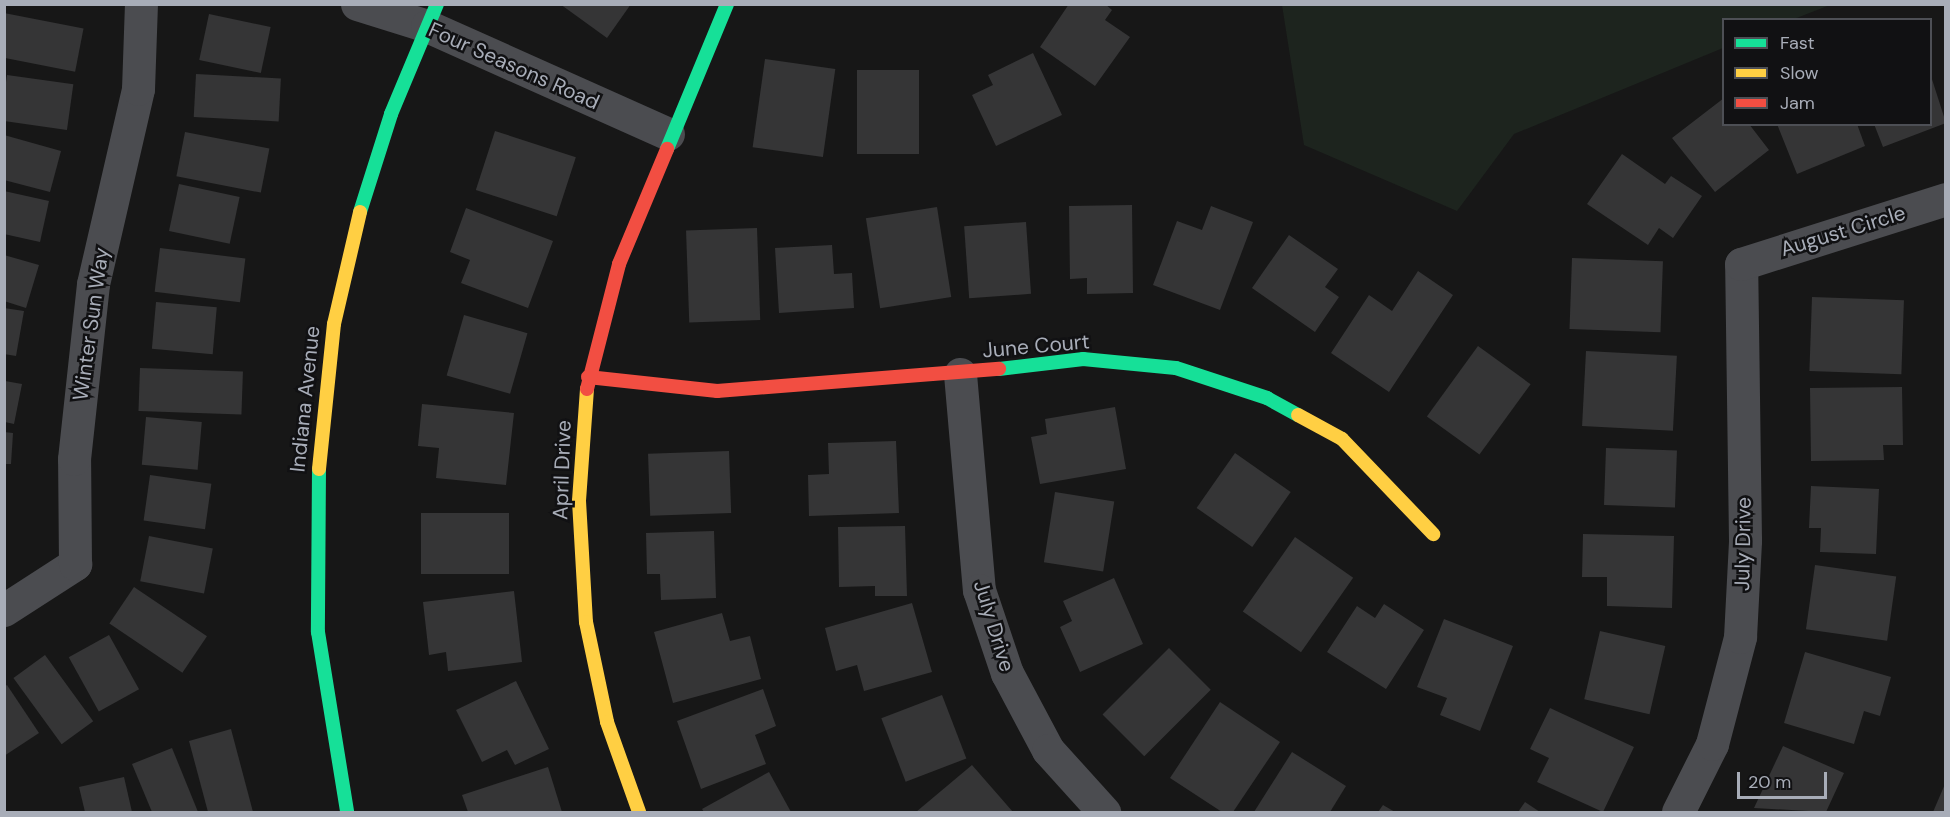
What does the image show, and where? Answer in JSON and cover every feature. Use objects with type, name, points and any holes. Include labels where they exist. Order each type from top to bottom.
[{"type":"street","name":"Winter Sun Way","points":[[4,610],[75,564],[74,459],[93,284],[138,89],[141,4]]},
{"type":"street","name":"Four Seasons Road","points":[[357,4],[432,15],[668,134]]},
{"type":"street","name":"April Drive","points":[[639,813],[607,722],[586,622],[579,501],[588,377],[619,264],[668,134],[726,4]]},
{"type":"street","name":"Indiana Avenue","points":[[347,813],[318,632],[319,434],[334,324],[360,212],[432,15]]},
{"type":"street","name":"August Circle","points":[[1741,264],[1946,199]]},
{"type":"street","name":"July Drive","points":[[1678,813],[1712,744],[1740,637],[1745,540],[1741,264]]},
{"type":"street","name":"June Court","points":[[588,377],[717,392],[960,374],[1083,359],[1176,368],[1267,398],[1341,439],[1433,534]]},
{"type":"street","name":"July Drive","points":[[960,374],[979,590],[1007,673],[1048,750],[1104,813]]},
{"type":"shaded area","points":[[1282,4],[1830,5],[1797,18],[1722,18],[1722,48],[1514,134],[1457,211],[1304,145]]},
{"type":"building","points":[[560,4],[631,4],[607,38]]},
{"type":"building","points":[[1069,4],[1105,4],[1112,10],[1105,20],[1130,37],[1095,86],[1040,47]]},
{"type":"building","points":[[4,13],[84,28],[75,72],[4,58]]},
{"type":"building","points":[[209,14],[271,27],[261,73],[199,60]]},
{"type":"building","points":[[1033,53],[1062,115],[996,146],[972,95],[993,85],[988,75]]},
{"type":"building","points":[[765,59],[835,69],[823,157],[753,147]]},
{"type":"building","points":[[857,70],[919,70],[919,154],[857,154]]},
{"type":"building","points":[[196,74],[281,78],[279,121],[194,117]]},
{"type":"building","points":[[7,75],[73,84],[67,130],[4,121]]},
{"type":"building","points":[[1932,79],[1946,123],[1883,147],[1875,126],[1932,126]]},
{"type":"building","points":[[1722,100],[1722,126],[1751,126],[1769,150],[1715,192],[1672,138]]},
{"type":"building","points":[[1778,126],[1858,126],[1865,146],[1797,174]]},
{"type":"building","points":[[495,131],[576,157],[557,216],[476,190]]},
{"type":"building","points":[[185,132],[269,148],[261,193],[176,176]]},
{"type":"building","points":[[4,135],[61,151],[50,192],[4,180]]},
{"type":"building","points":[[1622,154],[1665,184],[1671,176],[1702,196],[1673,238],[1659,228],[1648,245],[1587,204]]},
{"type":"building","points":[[179,184],[240,197],[230,244],[169,231]]},
{"type":"building","points":[[4,191],[49,201],[40,242],[4,234]]},
{"type":"building","points":[[1132,205],[1133,293],[1087,294],[1087,278],[1070,279],[1069,206]]},
{"type":"building","points":[[1211,206],[1253,222],[1220,310],[1153,285],[1177,221],[1202,230]]},
{"type":"building","points":[[937,207],[951,297],[880,308],[866,218]]},
{"type":"building","points":[[466,208],[553,241],[528,308],[461,283],[470,260],[450,252]]},
{"type":"building","points":[[1026,222],[1031,294],[969,298],[964,226]]},
{"type":"building","points":[[757,228],[760,320],[689,322],[686,230]]},
{"type":"building","points":[[1289,235],[1338,269],[1325,287],[1339,297],[1315,332],[1252,288]]},
{"type":"building","points":[[832,245],[834,274],[852,273],[854,308],[779,313],[775,248]]},
{"type":"building","points":[[160,248],[245,258],[240,302],[155,292]]},
{"type":"building","points":[[4,255],[39,265],[26,308],[4,301]]},
{"type":"building","points":[[1572,258],[1663,261],[1660,332],[1570,329]]},
{"type":"building","points":[[1418,271],[1453,295],[1389,392],[1331,353],[1369,295],[1392,311]]},
{"type":"building","points":[[1812,297],[1904,300],[1901,374],[1809,371]]},
{"type":"building","points":[[156,302],[217,307],[213,354],[152,349]]},
{"type":"building","points":[[4,308],[24,311],[16,356],[4,354]]},
{"type":"building","points":[[464,315],[527,333],[510,394],[447,376]]},
{"type":"building","points":[[1478,346],[1531,384],[1479,455],[1427,416]]},
{"type":"building","points":[[1586,351],[1677,356],[1673,431],[1582,426]]},
{"type":"building","points":[[140,368],[243,372],[241,415],[138,411]]},
{"type":"building","points":[[5,381],[22,384],[14,424],[5,422]]},
{"type":"building","points":[[1902,387],[1903,445],[1883,445],[1884,460],[1811,461],[1810,388]]},
{"type":"building","points":[[422,404],[514,413],[506,485],[436,478],[439,448],[418,446]]},
{"type":"building","points":[[1115,407],[1126,469],[1040,484],[1031,437],[1047,434],[1045,419]]},
{"type":"building","points":[[146,417],[202,422],[198,470],[142,465]]},
{"type":"building","points":[[4,432],[13,433],[11,464],[4,464]]},
{"type":"building","points":[[896,441],[899,513],[809,516],[808,475],[829,474],[828,443]]},
{"type":"building","points":[[1606,448],[1677,450],[1675,507],[1604,505]]},
{"type":"building","points":[[729,451],[731,513],[650,516],[648,454]]},
{"type":"building","points":[[1235,453],[1291,492],[1252,547],[1197,508]]},
{"type":"building","points":[[150,475],[211,484],[205,529],[144,521]]},
{"type":"building","points":[[1811,486],[1879,489],[1876,554],[1820,552],[1821,528],[1809,528]]},
{"type":"building","points":[[1055,492],[1114,501],[1103,572],[1044,562]]},
{"type":"building","points":[[421,513],[509,513],[509,574],[421,574]]},
{"type":"building","points":[[905,526],[907,596],[875,596],[875,586],[839,587],[838,527]]},
{"type":"building","points":[[714,531],[716,598],[661,600],[660,574],[647,574],[646,533]]},
{"type":"building","points":[[1583,534],[1674,536],[1672,608],[1607,606],[1607,577],[1582,577]]},
{"type":"building","points":[[149,536],[213,548],[204,594],[140,581]]},
{"type":"building","points":[[1295,537],[1353,578],[1301,652],[1243,612]]},
{"type":"building","points":[[1815,565],[1896,576],[1887,641],[1806,629]]},
{"type":"building","points":[[1114,578],[1143,644],[1080,672],[1060,627],[1072,621],[1063,601]]},
{"type":"building","points":[[134,587],[207,636],[182,673],[109,623]]},
{"type":"building","points":[[514,591],[522,662],[448,671],[446,652],[429,655],[423,602]]},
{"type":"building","points":[[912,603],[932,672],[864,691],[857,665],[836,671],[825,628]]},
{"type":"building","points":[[1384,604],[1424,630],[1386,689],[1327,652],[1357,606],[1375,618]]},
{"type":"building","points":[[722,613],[730,641],[750,636],[761,679],[673,703],[654,632]]},
{"type":"building","points":[[1444,619],[1513,646],[1480,731],[1440,715],[1447,698],[1417,687]]},
{"type":"building","points":[[1600,631],[1665,646],[1650,714],[1584,699]]},
{"type":"building","points":[[109,635],[139,689],[99,712],[69,657]]},
{"type":"building","points":[[1169,648],[1211,690],[1144,756],[1103,714]]},
{"type":"building","points":[[1805,652],[1891,677],[1880,716],[1864,711],[1854,744],[1784,723]]},
{"type":"building","points":[[45,655],[93,721],[62,744],[13,678]]},
{"type":"building","points":[[516,681],[549,749],[515,765],[507,750],[482,762],[456,710]]},
{"type":"building","points":[[7,685],[39,733],[4,756],[4,687]]},
{"type":"building","points":[[763,689],[776,726],[755,735],[766,764],[701,789],[677,721]]},
{"type":"building","points":[[942,695],[966,758],[906,782],[881,718]]},
{"type":"building","points":[[1220,702],[1280,742],[1233,812],[1222,812],[1170,778]]},
{"type":"building","points":[[1550,708],[1634,747],[1603,812],[1537,782],[1549,758],[1530,749]]},
{"type":"building","points":[[231,729],[253,812],[208,812],[189,741]]},
{"type":"building","points":[[1783,746],[1844,773],[1826,812],[1754,808]]},
{"type":"building","points":[[172,748],[198,812],[152,812],[132,764]]},
{"type":"building","points":[[1292,752],[1346,786],[1330,812],[1254,812]]},
{"type":"building","points":[[972,765],[1013,812],[916,812]]},
{"type":"building","points":[[548,767],[562,812],[468,812],[462,795]]},
{"type":"building","points":[[769,772],[791,812],[704,812],[702,809]]},
{"type":"building","points":[[124,777],[132,812],[85,812],[79,787]]},
{"type":"building","points":[[1945,784],[1946,812],[1933,812]]},
{"type":"building","points":[[1525,802],[1540,812],[1518,812]]},
{"type":"building","points":[[1383,805],[1395,812],[1378,812]]},
{"type":"traffic: fast","points":[[360,212],[391,114],[437,4]]},
{"type":"traffic: fast","points":[[667,149],[727,4]]},
{"type":"traffic: fast","points":[[999,369],[1083,359],[1176,368],[1267,398],[1298,415]]},
{"type":"traffic: fast","points":[[319,469],[318,632],[347,812]]},
{"type":"traffic: slow","points":[[319,469],[334,324],[360,212]]},
{"type":"traffic: slow","points":[[587,389],[579,501],[586,622],[607,722],[639,812]]},
{"type":"traffic: slow","points":[[1298,415],[1342,439],[1433,534]]},
{"type":"traffic: jam","points":[[587,389],[619,264],[667,149]]},
{"type":"traffic: jam","points":[[588,377],[717,391],[999,369]]}]
